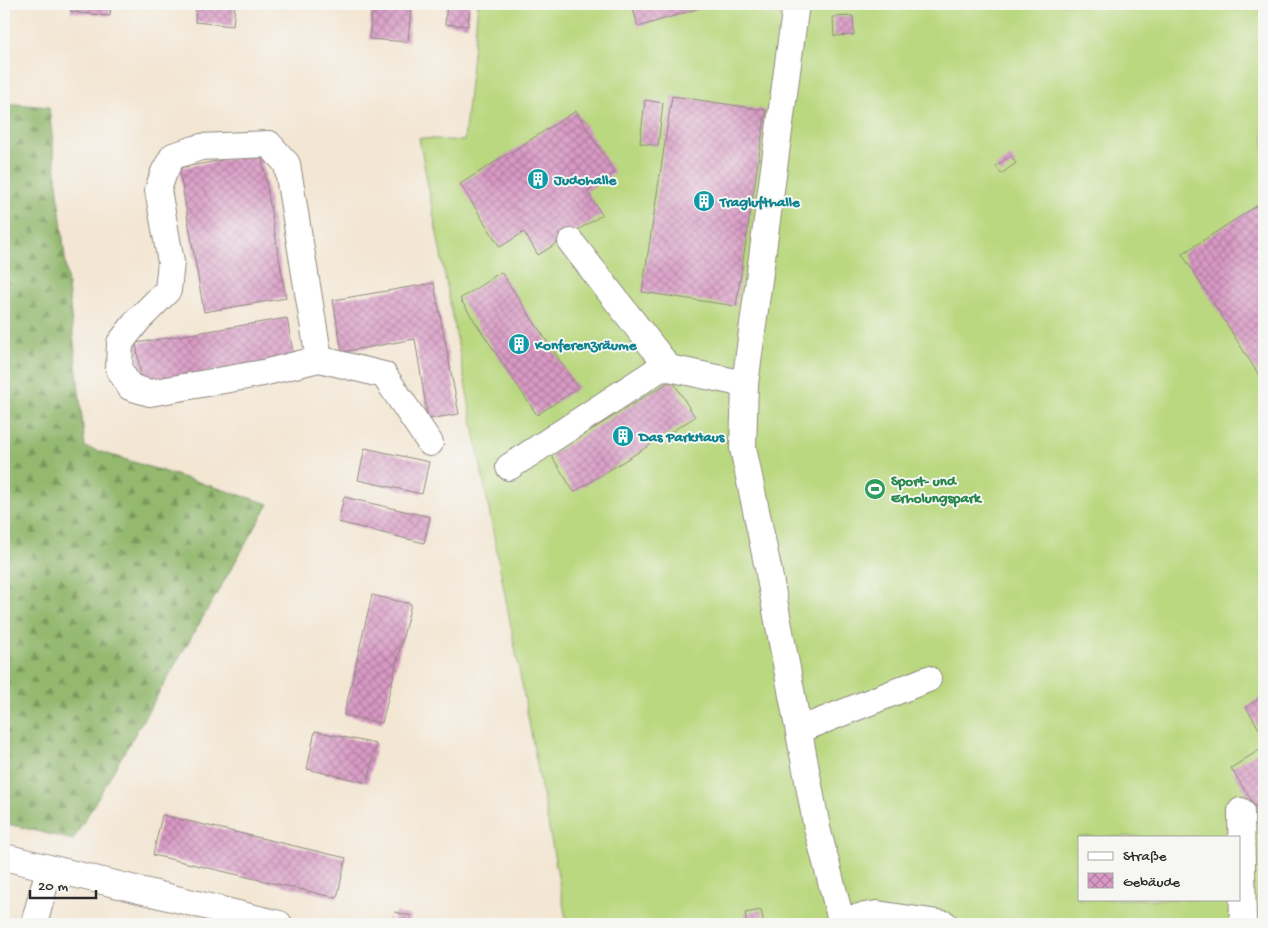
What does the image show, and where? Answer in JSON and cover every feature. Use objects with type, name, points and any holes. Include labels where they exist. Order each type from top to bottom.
[{"type":"street","points":[[796,4],[745,384],[743,448],[768,568],[817,828],[841,922],[877,914],[945,924]]},
{"type":"street","points":[[320,360],[287,164],[269,144],[201,147],[173,156],[164,172],[158,190],[171,262],[168,290],[138,320],[120,343],[119,369],[130,387],[150,393],[263,373],[320,360],[384,375],[430,443]]},
{"type":"street","points":[[571,242],[670,368]]},
{"type":"street","points":[[509,467],[659,369],[670,368],[745,384]]},
{"type":"street","points":[[799,730],[928,678]]},
{"type":"street","points":[[1241,811],[1243,924]]},
{"type":"street","points":[[4,857],[278,924]]},
{"type":"street","points":[[34,924],[48,869]]},
{"type":"green space","name":"Sport- und Erholungspark","points":[[478,4],[1264,4],[1264,924],[567,924],[419,138],[464,141]]},
{"type":"green space","points":[[4,103],[49,107],[85,447],[269,504],[73,840],[4,823]]},
{"type":"building","points":[[71,4],[111,4],[110,16],[71,12]]},
{"type":"building","points":[[196,4],[235,4],[233,26],[195,22]]},
{"type":"building","points":[[288,4],[288,8],[259,5]]},
{"type":"building","points":[[372,4],[411,6],[408,42],[369,39]]},
{"type":"building","points":[[447,4],[470,4],[468,26],[445,24]]},
{"type":"building","points":[[632,4],[713,4],[638,27]]},
{"type":"building","points":[[853,16],[854,35],[834,36],[833,17]]},
{"type":"building","name":"Traglufthalle","points":[[672,96],[766,110],[736,306],[642,292]]},
{"type":"building","points":[[645,100],[663,103],[658,146],[640,143]]},
{"type":"building","name":"Judohalle","points":[[576,111],[615,173],[587,191],[602,215],[538,255],[524,232],[500,247],[460,184]]},
{"type":"building","points":[[261,153],[286,298],[204,312],[179,168]]},
{"type":"building","points":[[1011,156],[1016,163],[1001,174],[996,166]]},
{"type":"building","points":[[1264,201],[1264,383],[1182,254]]},
{"type":"building","name":"Konferenzräume","points":[[501,272],[578,388],[537,415],[460,299]]},
{"type":"building","points":[[434,283],[459,414],[428,419],[415,339],[342,352],[333,300]]},
{"type":"building","points":[[287,318],[294,358],[142,384],[136,343]]},
{"type":"building","name":"Das ParkHaus","points":[[672,380],[695,417],[574,492],[551,455]]},
{"type":"building","points":[[365,448],[429,462],[422,494],[358,480]]},
{"type":"building","points":[[344,497],[430,517],[424,543],[338,522]]},
{"type":"building","points":[[372,595],[411,604],[382,723],[344,715]]},
{"type":"building","points":[[1264,695],[1264,737],[1246,707]]},
{"type":"building","points":[[315,731],[376,744],[368,783],[307,769]]},
{"type":"building","points":[[1264,747],[1264,821],[1231,768]]},
{"type":"building","points":[[162,815],[346,858],[337,898],[153,855]]},
{"type":"building","points":[[761,910],[764,924],[747,924],[745,913]]},
{"type":"building","points":[[395,912],[411,916],[409,924],[392,924]]},
{"type":"place","name":"Judohalle","points":[[538,179]]},
{"type":"place","name":"Traglufthalle","points":[[704,201]]},
{"type":"place","name":"Konferenzräume","points":[[519,344]]},
{"type":"place","name":"Das ParkHaus","points":[[623,436]]},
{"type":"place","name":"Sport- und Erholungspark","points":[[875,489]]}]
